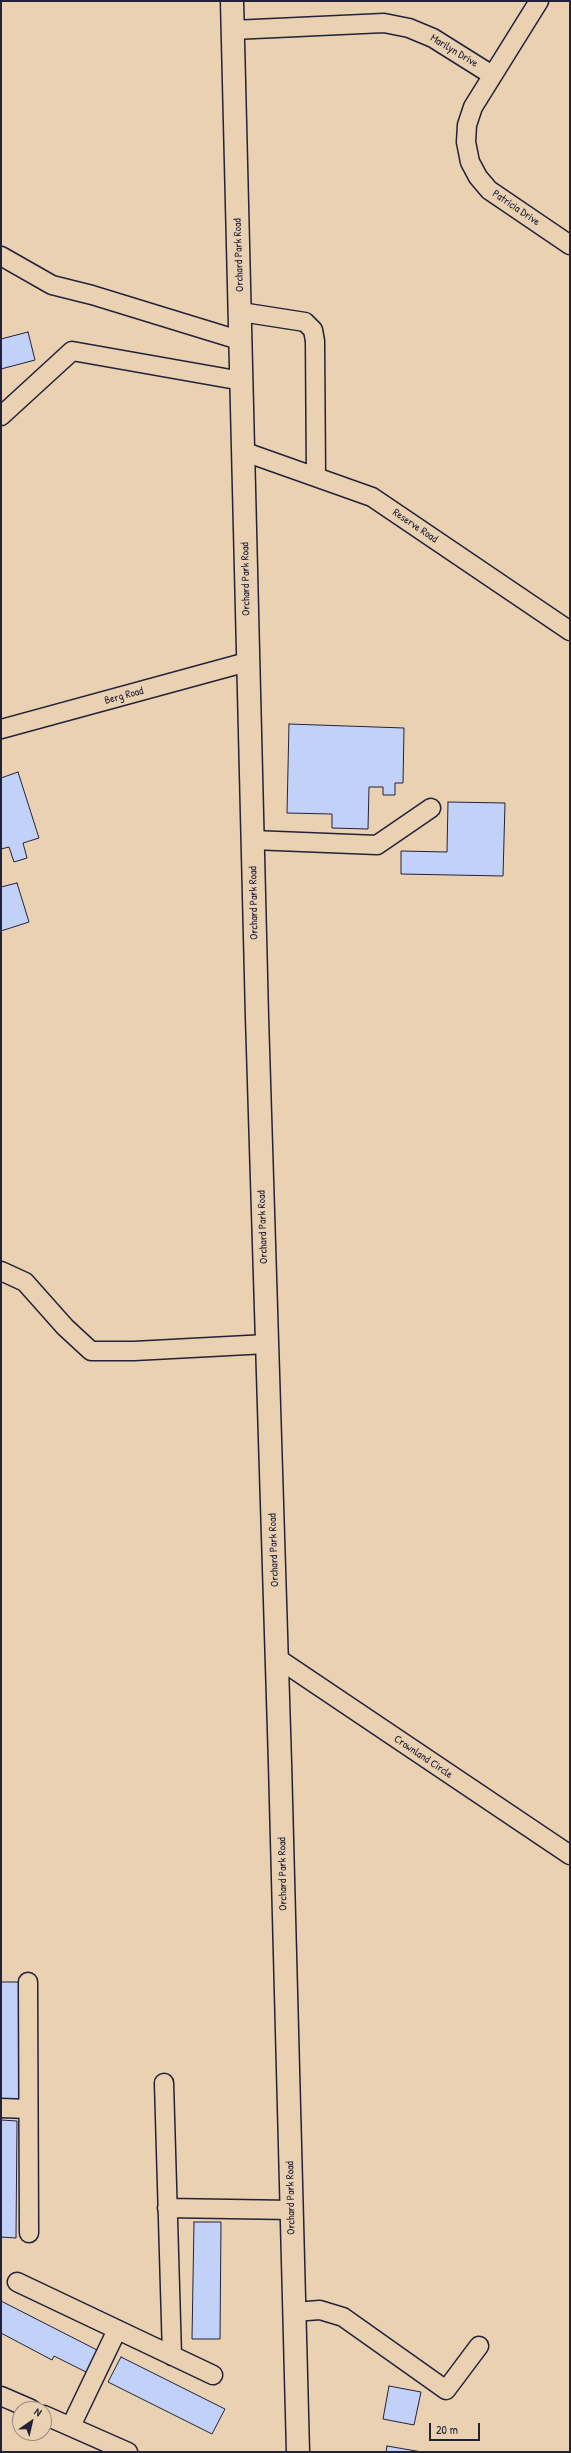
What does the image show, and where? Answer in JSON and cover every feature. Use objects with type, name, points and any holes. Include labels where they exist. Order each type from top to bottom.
[{"type":"main road","name":"Orchard Park Road","points":[[232,1],[242,341],[247,662],[277,1658],[298,2452]]},
{"type":"street","points":[[492,75],[539,1]]},
{"type":"street","name":"Marilyn Drive","points":[[232,30],[384,23],[409,28],[433,38],[492,75]]},
{"type":"street","name":"Patricia Drive","points":[[492,75],[473,107],[467,125],[466,142],[470,162],[478,177],[489,190],[570,244]]},
{"type":"street","points":[[1,256],[52,285],[92,294],[242,341]]},
{"type":"street","points":[[241,312],[305,322],[313,330],[315,341],[316,477]]},
{"type":"street","points":[[1,416],[72,351],[242,381]]},
{"type":"street","name":"Reserve Road","points":[[244,452],[372,497],[570,631]]},
{"type":"street","name":"Berg Road","points":[[1,729],[247,662]]},
{"type":"street","points":[[252,840],[378,845],[431,808]]},
{"type":"street","points":[[1,1271],[25,1282],[65,1326],[91,1351],[134,1351],[267,1344]]},
{"type":"street","name":"Crownland Circle","points":[[277,1658],[570,1855]]},
{"type":"street","points":[[28,1982],[29,2232]]},
{"type":"street","points":[[164,2083],[172,2356]]},
{"type":"street","points":[[1,2108],[28,2109]]},
{"type":"street","points":[[167,2208],[292,2210]]},
{"type":"street","points":[[17,2282],[213,2375]]},
{"type":"street","points":[[294,2312],[320,2310],[343,2317],[446,2390],[479,2346]]},
{"type":"street","points":[[71,2426],[117,2330]]},
{"type":"street","points":[[1,2396],[13,2401]]},
{"type":"street","points":[[52,2418],[128,2452]]},
{"type":"building","points":[[28,332],[35,360],[1,369],[1,339]]},
{"type":"building","points":[[289,724],[404,728],[403,783],[395,783],[395,795],[383,795],[383,787],[369,787],[368,829],[332,828],[332,814],[287,813]]},
{"type":"building","points":[[18,772],[39,838],[23,843],[27,858],[14,862],[9,847],[1,849],[1,778]]},
{"type":"building","points":[[448,802],[505,803],[503,876],[401,874],[401,851],[447,852]]},
{"type":"building","points":[[17,883],[29,922],[1,931],[1,887]]},
{"type":"building","points":[[1,1982],[21,1982],[20,2100],[1,2099]]},
{"type":"building","points":[[1,2120],[17,2121],[16,2238],[1,2237]]},
{"type":"building","points":[[194,2222],[221,2222],[220,2339],[192,2339]]},
{"type":"building","points":[[1,2301],[99,2351],[88,2373],[54,2356],[52,2360],[1,2333]]},
{"type":"building","points":[[121,2357],[225,2409],[212,2434],[108,2382]]},
{"type":"building","points":[[389,2386],[421,2392],[414,2425],[383,2419]]},
{"type":"building","points":[[387,2446],[422,2452],[386,2452]]}]
